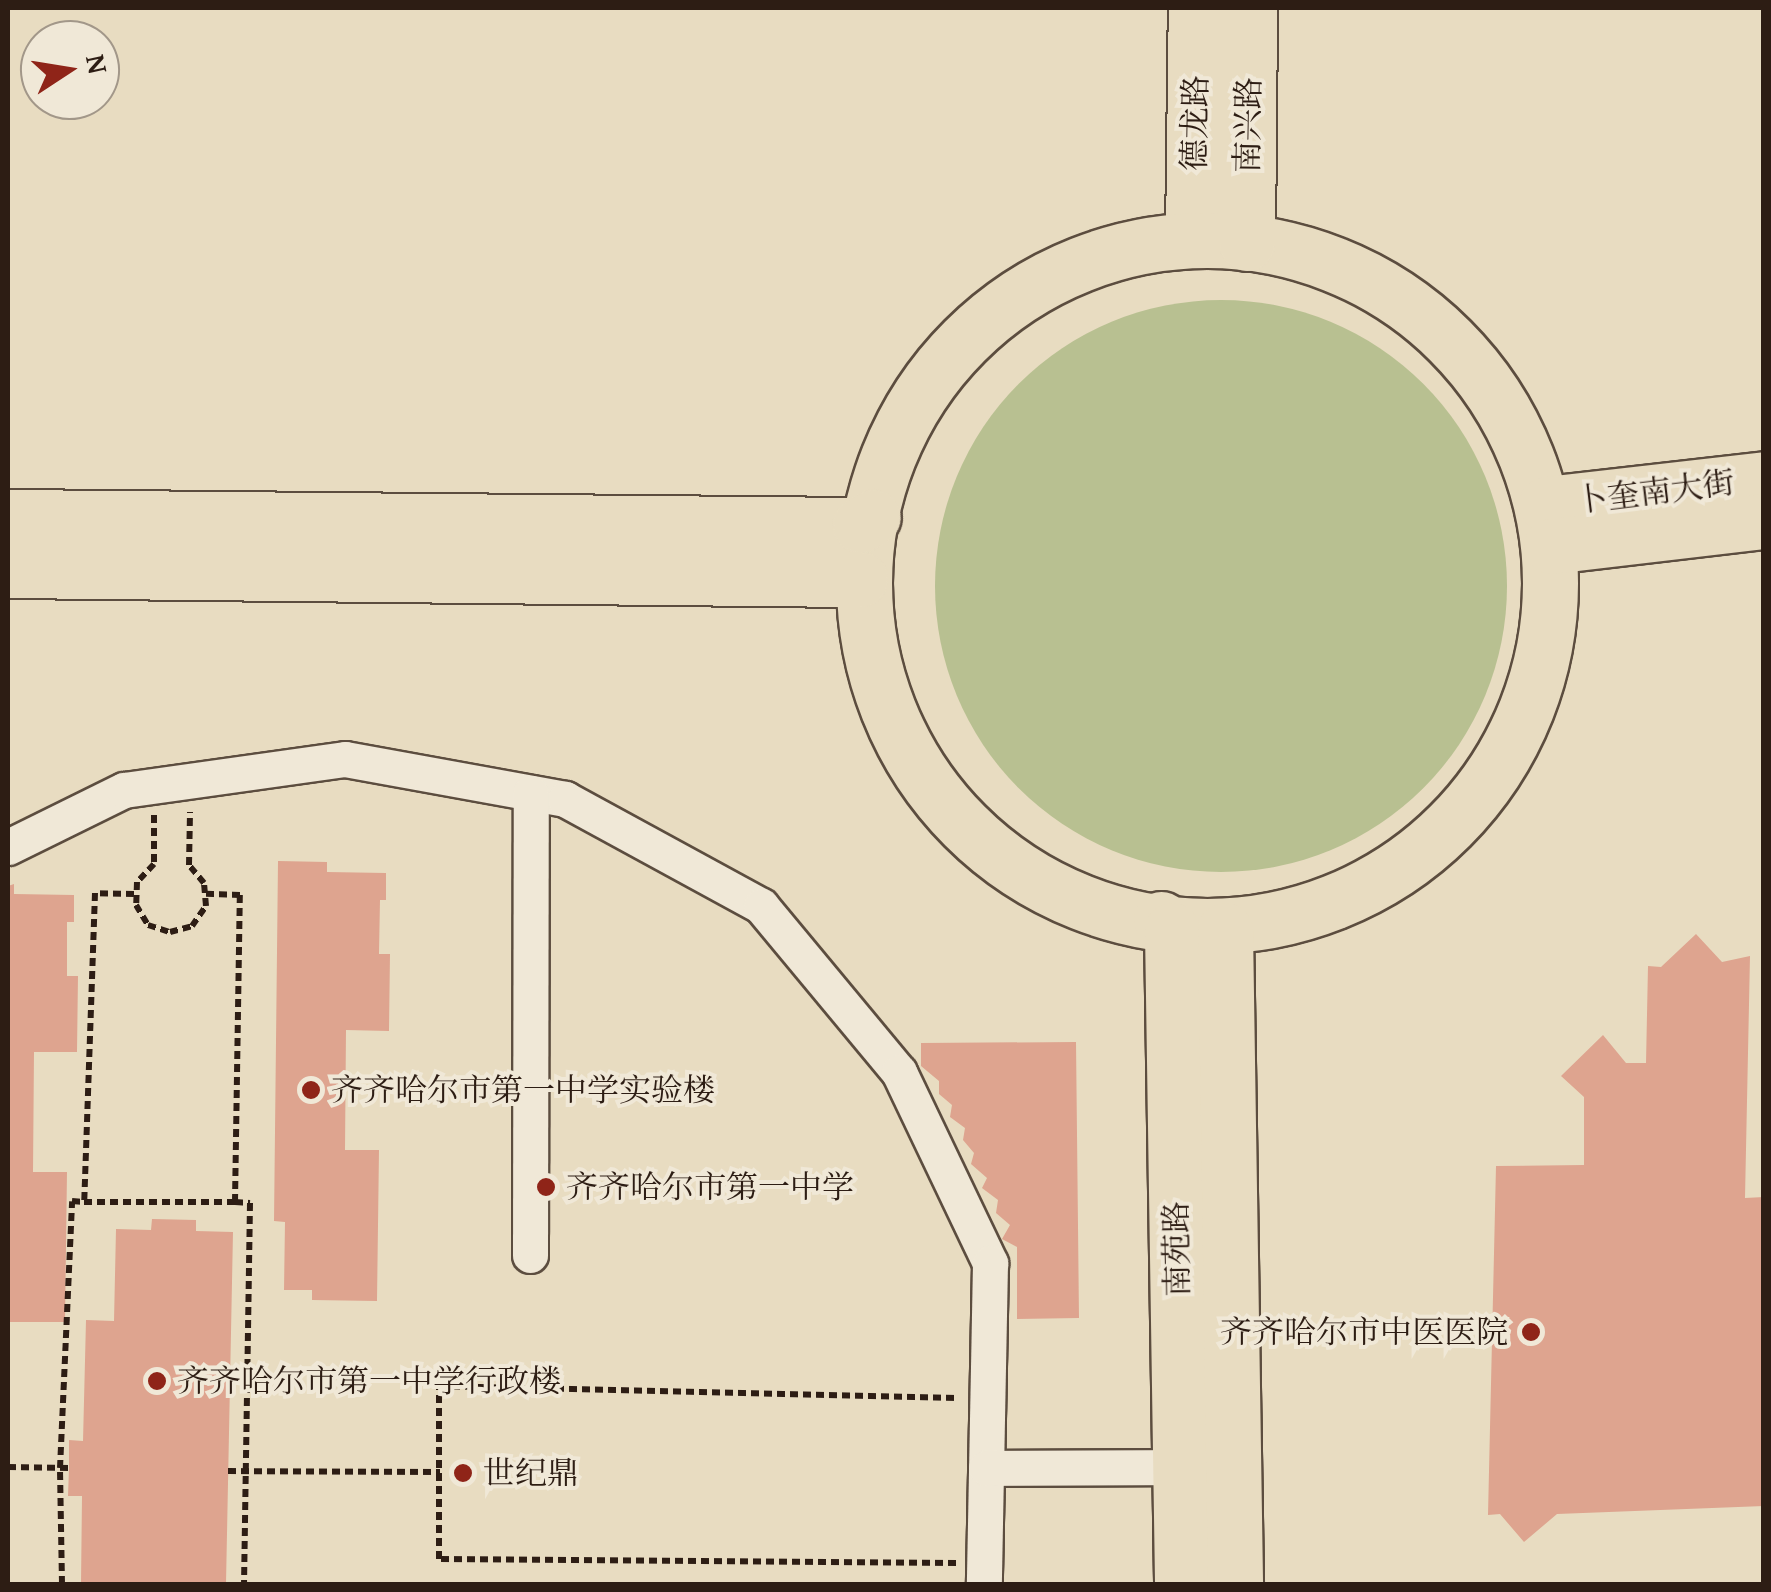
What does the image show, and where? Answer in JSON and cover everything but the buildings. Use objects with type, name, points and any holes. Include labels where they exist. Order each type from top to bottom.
[{"type":"main road","name":"德龙路","points":[[1193,238],[1196,8]]},
{"type":"main road","name":"南兴路","points":[[1247,243],[1250,8]]},
{"type":"main road","points":[[1210,235],[1247,243],[1342,263],[1454,340],[1528,454],[1549,525],[1553,587],[1525,720],[1449,831],[1336,905],[1225,930],[1070,902],[959,826],[885,712],[860,579],[888,446],[964,334],[1077,260],[1210,235]]},
{"type":"main road","name":"卜奎南大街","points":[[1549,525],[1764,478]]},
{"type":"main road","points":[[8,517],[860,526],[874,517]]},
{"type":"main road","name":"卜奎南大街","points":[[1549,525],[1764,521]]},
{"type":"main road","points":[[8,570],[860,579]]},
{"type":"main road","name":"南苑路","points":[[1160,918],[1172,930],[1182,1584]]},
{"type":"main road","name":"南苑路","points":[[1225,930],[1235,1584]]},
{"type":"street","points":[[8,847],[124,790],[345,759],[564,799],[761,906],[899,1072],[990,1263],[984,1574]]},
{"type":"street","points":[[530,1255],[531,793]]},
{"type":"street","points":[[986,1468],[1180,1467]]},
{"type":"path","points":[[154,786],[154,864],[144,872],[134,894],[140,916],[148,925],[170,932],[192,926],[200,917],[206,894],[198,872],[188,865],[191,780]]},
{"type":"path","points":[[84,1202],[95,893],[134,894]]},
{"type":"path","points":[[206,894],[240,896],[236,1202]]},
{"type":"path","points":[[62,1584],[72,1201],[250,1202],[244,1584]]},
{"type":"path","points":[[984,1574],[440,1560],[439,1386],[988,1398]]},
{"type":"path","points":[[8,1468],[64,1468]]},
{"type":"path","points":[[228,1471],[440,1472]]},
{"type":"green space","points":[[1221,300],[1277,305],[1331,321],[1380,348],[1424,383],[1459,427],[1486,476],[1502,530],[1507,586],[1502,642],[1486,696],[1459,745],[1424,789],[1380,824],[1331,851],[1277,867],[1221,872],[1165,867],[1111,851],[1062,824],[1018,789],[983,745],[956,696],[940,642],[935,586],[940,530],[956,476],[983,427],[1018,383],[1062,348],[1111,321],[1165,305]]},
{"type":"place","name":"齐齐哈尔市第一中学实验楼","points":[[311,1090]]},
{"type":"place","name":"齐齐哈尔市第一中学","points":[[546,1187]]},
{"type":"place","name":"齐齐哈尔市中医医院","points":[[1531,1332]]},
{"type":"place","name":"齐齐哈尔市第一中学行政楼","points":[[157,1381]]},
{"type":"place","name":"世纪鼎","points":[[463,1473]]}]
